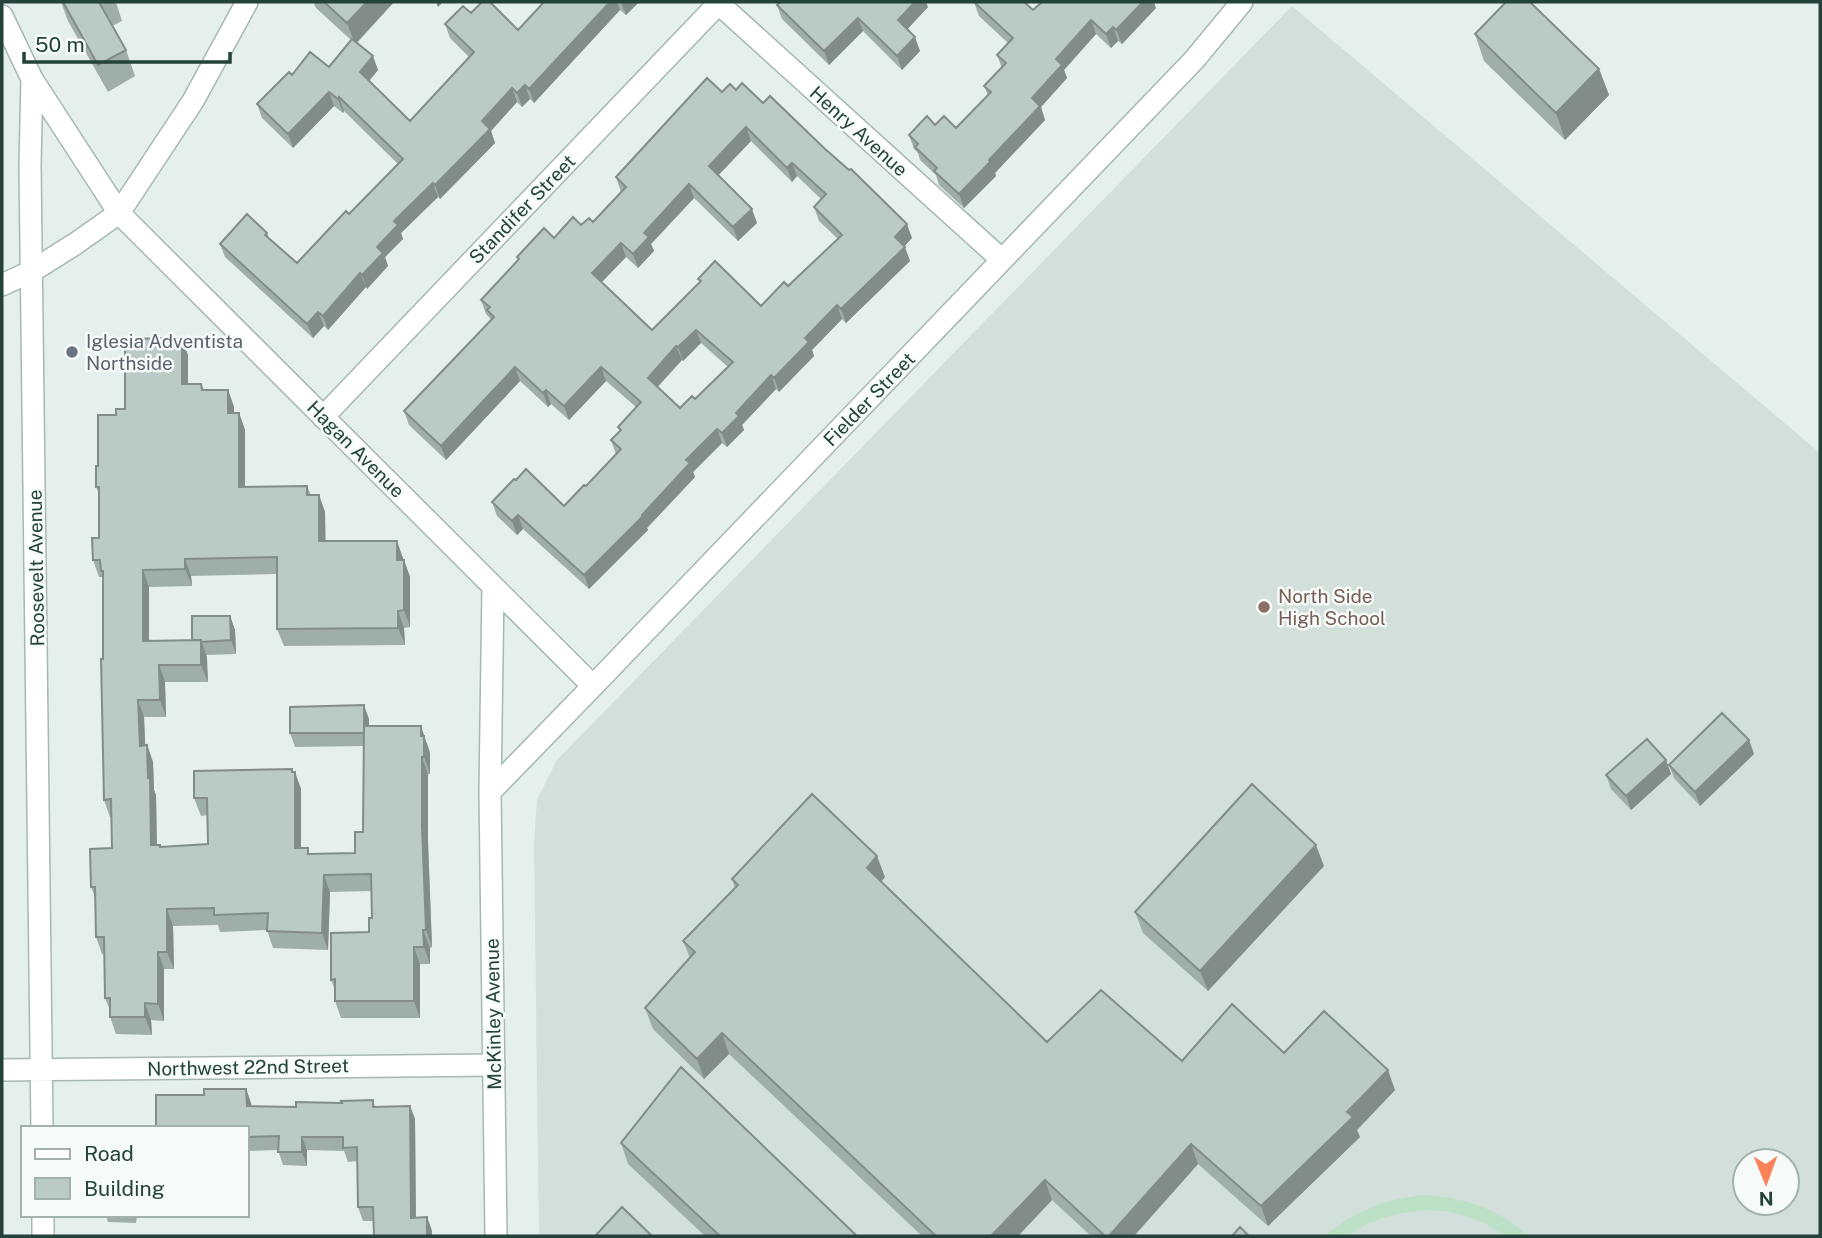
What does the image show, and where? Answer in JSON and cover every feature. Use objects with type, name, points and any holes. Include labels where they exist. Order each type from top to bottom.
[{"type":"street","points":[[2,285],[32,271],[119,213],[193,101],[247,2]]},
{"type":"street","name":"Henry Avenue","points":[[719,2],[1002,260]]},
{"type":"street","name":"Standifer Street","points":[[323,417],[719,2]]},
{"type":"street","name":"Fielder Street","points":[[491,792],[1194,60],[1242,2]]},
{"type":"street","name":"Roosevelt Avenue","points":[[2,16],[32,79],[30,164],[42,1126]]},
{"type":"street","name":"Hagan Avenue","points":[[32,79],[119,213],[593,686]]},
{"type":"street","name":"McKinley Avenue","points":[[494,587],[491,792],[496,1236]]},
{"type":"street","name":"Northwest 22nd Street","points":[[2,1070],[494,1065]]},
{"type":"street","points":[[43,1217],[43,1236]]},
{"type":"shaded area","name":"North Side High School","points":[[1292,6],[1820,453],[1820,1236],[539,1236],[534,843],[537,800],[557,760]]},
{"type":"green space","points":[[1423,1195],[1480,1206],[1505,1218],[1529,1236],[1506,1236],[1465,1216],[1424,1210],[1383,1218],[1348,1236],[1325,1236],[1359,1213],[1395,1200]]},
{"type":"building","points":[[63,2],[99,2],[126,50],[98,65]]},
{"type":"building","points":[[324,2],[367,2],[347,23]]},
{"type":"building","points":[[482,2],[490,2],[518,30],[544,2],[610,2],[529,89],[525,85],[517,93],[512,88],[482,121],[490,129],[435,185],[433,183],[394,221],[398,225],[377,247],[383,253],[362,275],[360,273],[323,316],[318,312],[307,324],[220,244],[247,214],[267,233],[265,235],[297,263],[346,211],[349,214],[403,159],[339,97],[338,99],[329,92],[288,134],[257,104],[289,72],[292,75],[310,52],[329,67],[352,39],[373,56],[360,72],[410,121],[474,52],[445,24],[463,6],[471,13]]},
{"type":"building","points":[[780,2],[915,2],[898,20],[915,37],[897,56],[858,18],[824,51],[777,5]]},
{"type":"building","points":[[974,2],[1024,2],[1033,10],[1042,2],[1143,2],[1116,30],[1113,27],[1106,34],[1091,20],[1056,59],[1062,65],[1032,98],[1040,106],[959,194],[934,171],[937,168],[915,147],[918,144],[909,135],[927,116],[935,125],[944,116],[956,128],[991,92],[984,86],[1006,63],[997,55],[1013,38]]},
{"type":"building","points":[[1506,2],[1530,2],[1599,69],[1556,113],[1475,34]]},
{"type":"building","points":[[707,78],[722,92],[730,84],[736,90],[742,83],[763,103],[770,96],[907,224],[895,237],[905,247],[841,309],[837,305],[805,338],[809,342],[774,378],[771,375],[736,413],[739,416],[722,433],[717,429],[686,460],[690,463],[643,516],[584,575],[518,515],[512,521],[492,502],[526,469],[564,506],[621,449],[611,440],[621,430],[618,427],[641,402],[601,367],[564,406],[546,390],[543,393],[515,367],[441,446],[404,411],[494,317],[487,310],[490,307],[481,300],[519,259],[517,257],[544,228],[554,238],[573,217],[581,225],[589,218],[593,222],[626,187],[616,177]],"holes":[[[746,127],[787,168],[792,163],[826,194],[814,207],[842,235],[788,286],[784,282],[761,306],[715,261],[698,279],[701,281],[652,330],[592,273],[621,243],[633,254],[649,237],[644,233],[689,184],[733,227],[752,209],[709,166]],[[696,330],[733,362],[695,399],[692,396],[680,408],[648,378],[676,346]]]},
{"type":"building","points":[[182,338],[182,384],[201,384],[202,390],[228,390],[228,413],[239,413],[239,487],[307,486],[307,495],[319,495],[319,541],[397,541],[397,560],[404,560],[404,610],[398,611],[398,628],[277,629],[277,557],[185,559],[185,569],[143,570],[143,641],[201,640],[201,665],[159,665],[160,700],[138,700],[140,746],[147,745],[150,778],[151,845],[160,847],[208,844],[207,798],[194,798],[194,771],[292,769],[292,772],[295,772],[295,848],[308,848],[308,854],[355,853],[355,832],[363,832],[364,726],[421,726],[421,736],[424,736],[422,826],[426,930],[423,930],[424,947],[414,947],[414,1001],[335,1001],[335,979],[331,980],[331,933],[369,932],[369,918],[372,918],[371,874],[324,875],[322,933],[267,931],[268,913],[214,915],[214,908],[167,909],[167,952],[158,952],[158,1004],[145,1003],[145,1017],[110,1017],[110,998],[105,998],[104,937],[96,937],[95,887],[91,887],[90,849],[112,848],[111,799],[104,800],[101,659],[103,571],[100,560],[93,560],[92,538],[99,538],[99,487],[96,487],[98,415],[116,415],[116,409],[125,409],[125,339]]},
{"type":"building","points":[[192,616],[230,616],[231,640],[192,640]]},
{"type":"building","points":[[364,705],[364,733],[290,733],[290,707]]},
{"type":"building","points":[[1722,713],[1749,740],[1695,792],[1669,765]]},
{"type":"building","points":[[1647,739],[1666,760],[1626,796],[1606,775]]},
{"type":"building","points":[[1252,784],[1316,845],[1200,971],[1135,912]]},
{"type":"building","points":[[812,794],[877,856],[867,868],[1047,1042],[1101,990],[1182,1061],[1232,1004],[1284,1053],[1324,1011],[1388,1070],[1347,1112],[1353,1117],[1261,1206],[1191,1144],[1109,1236],[1105,1236],[1045,1180],[991,1236],[936,1236],[722,1033],[697,1059],[645,1008],[695,952],[683,941],[738,885],[732,879]]},
{"type":"building","points":[[681,1067],[857,1236],[720,1236],[621,1143]]},
{"type":"building","points":[[204,1089],[246,1089],[247,1106],[296,1107],[296,1102],[342,1103],[341,1101],[373,1100],[373,1107],[410,1106],[411,1218],[427,1217],[427,1236],[374,1236],[373,1207],[358,1207],[357,1147],[343,1148],[343,1137],[302,1137],[302,1152],[278,1152],[279,1136],[248,1137],[248,1126],[156,1126],[156,1095],[204,1095]]},
{"type":"building","points":[[622,1207],[652,1236],[595,1236]]},
{"type":"building","points":[[1240,1227],[1249,1236],[1232,1236]]},
{"type":"place","name":"Iglesia Adventista Northside","points":[[72,352]]},
{"type":"place","name":"North Side High School","points":[[1264,607]]}]
